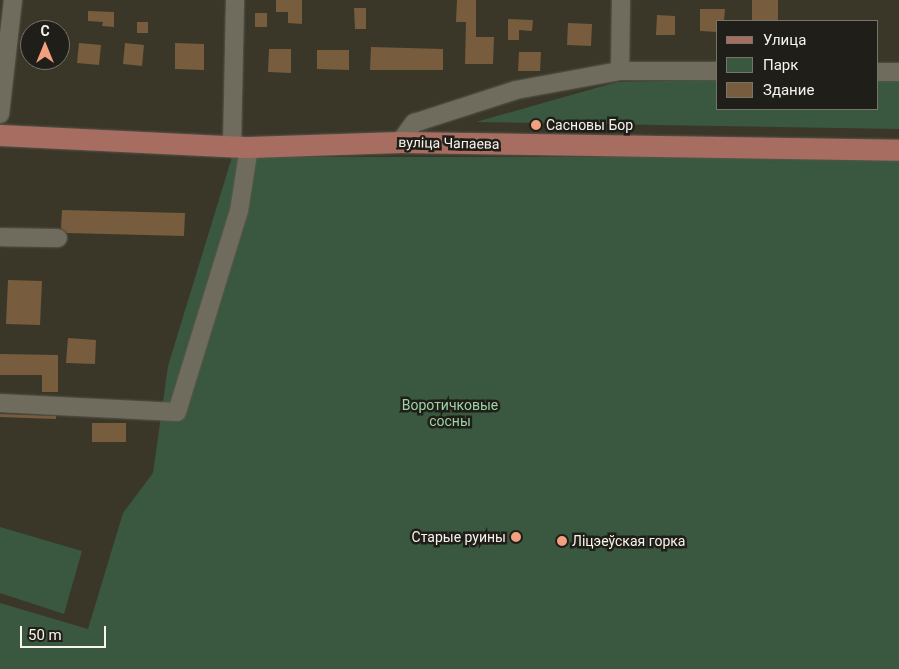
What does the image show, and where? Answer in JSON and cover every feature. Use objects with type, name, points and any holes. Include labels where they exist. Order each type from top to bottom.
[{"type":"main road","name":"вуліца Чапаева","points":[[0,136],[240,146],[400,142],[899,150]]},
{"type":"street","points":[[0,114],[13,0]]},
{"type":"street","points":[[0,403],[177,412],[239,211],[240,146],[235,0]]},
{"type":"street","points":[[620,70],[621,0]]},
{"type":"street","points":[[400,142],[414,123],[516,90],[620,70],[716,71]]},
{"type":"street","points":[[879,72],[899,72]]},
{"type":"street","points":[[0,237],[58,238]]},
{"type":"green space","points":[[879,78],[899,78],[899,129],[476,122],[617,82],[716,80],[716,110],[879,110]]},
{"type":"green space","name":"Воротичковые сосны","points":[[232,157],[899,157],[899,669],[0,669],[0,603],[88,629],[123,513],[153,473],[168,366]]},
{"type":"green space","points":[[0,527],[82,551],[64,614],[0,593]]},
{"type":"building","points":[[276,0],[302,0],[302,24],[288,23],[288,12],[276,12]]},
{"type":"building","points":[[457,0],[476,0],[476,37],[494,37],[493,64],[465,64],[466,22],[456,22]]},
{"type":"building","points":[[752,0],[778,0],[778,20],[752,20]]},
{"type":"building","points":[[354,8],[366,8],[366,29],[355,29]]},
{"type":"building","points":[[700,9],[725,9],[724,20],[716,20],[716,32],[700,31]]},
{"type":"building","points":[[88,11],[114,12],[114,27],[102,26],[103,22],[88,21]]},
{"type":"building","points":[[255,13],[267,13],[267,27],[255,27]]},
{"type":"building","points":[[657,15],[675,16],[675,35],[656,35]]},
{"type":"building","points":[[508,19],[533,20],[532,31],[519,30],[519,40],[508,40]]},
{"type":"building","points":[[137,22],[148,22],[148,33],[137,33]]},
{"type":"building","points":[[568,23],[592,24],[591,46],[567,45]]},
{"type":"building","points":[[79,43],[101,45],[99,65],[77,63]]},
{"type":"building","points":[[125,43],[144,45],[142,66],[123,64]]},
{"type":"building","points":[[175,43],[204,44],[204,70],[175,69]]},
{"type":"building","points":[[371,47],[443,49],[443,70],[370,70]]},
{"type":"building","points":[[269,49],[291,49],[291,73],[268,72]]},
{"type":"building","points":[[317,50],[349,50],[349,70],[317,69]]},
{"type":"building","points":[[519,52],[541,52],[540,71],[518,71]]},
{"type":"building","points":[[62,210],[185,213],[184,236],[67,233],[61,228]]},
{"type":"building","points":[[8,280],[42,281],[40,325],[6,324]]},
{"type":"building","points":[[68,338],[96,340],[95,364],[66,363]]},
{"type":"building","points":[[0,354],[58,355],[58,392],[42,392],[42,375],[0,375]]},
{"type":"building","points":[[0,414],[56,416],[56,419],[0,417]]},
{"type":"building","points":[[92,423],[126,423],[126,442],[92,442]]},
{"type":"place","name":"Сасновы Бор","points":[[536,125]]},
{"type":"place","name":"Старые руины","points":[[516,537]]},
{"type":"place","name":"Ліцэеўская горка","points":[[562,541]]}]
